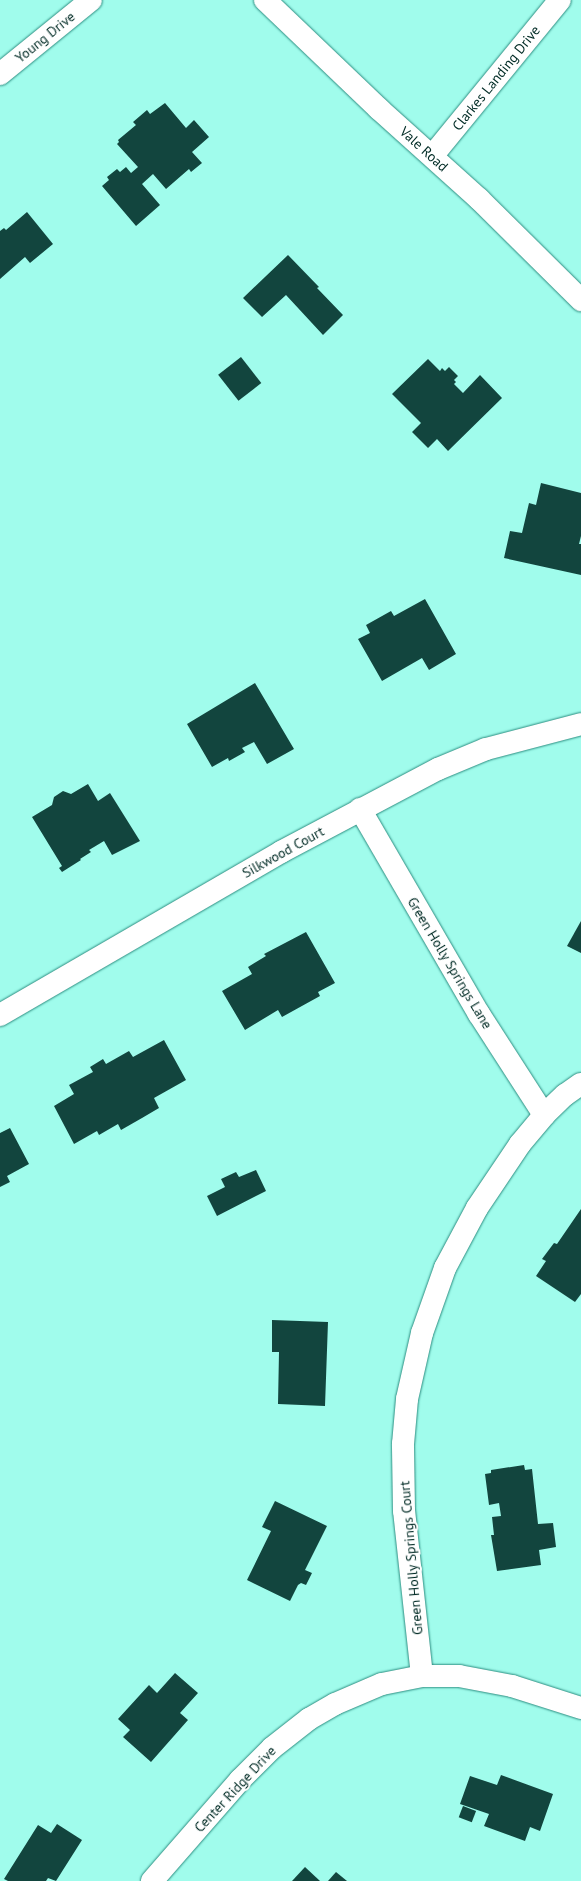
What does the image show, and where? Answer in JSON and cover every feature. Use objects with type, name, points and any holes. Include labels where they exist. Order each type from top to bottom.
[{"type":"street","name":"Young Drive","points":[[0,74],[90,0]]},
{"type":"street","name":"Vale Road","points":[[265,0],[379,109],[432,156],[581,300]]},
{"type":"street","name":"Clarkes Landing Drive","points":[[432,156],[560,0]]},
{"type":"street","name":"Silkwood Court","points":[[0,1015],[281,852],[438,769],[486,749],[581,724]]},
{"type":"street","name":"Green Holly Springs Lane","points":[[360,810],[479,1014],[544,1115]]},
{"type":"street","name":"Green Holly Springs Court","points":[[422,1676],[404,1511],[403,1444],[407,1399],[422,1333],[445,1268],[477,1208],[520,1144],[544,1115],[565,1095],[581,1084]]},
{"type":"street","name":"Center Ridge Drive","points":[[152,1881],[240,1780],[272,1748],[309,1719],[335,1704],[382,1684],[422,1676],[459,1676],[512,1686],[581,1708]]},
{"type":"building","points":[[165,103],[186,128],[194,120],[209,137],[192,152],[202,163],[191,172],[189,169],[166,189],[153,174],[142,184],[160,205],[136,226],[102,186],[109,180],[107,177],[117,169],[120,172],[126,167],[131,173],[138,167],[117,144],[119,142],[118,140],[136,125],[133,122],[147,110],[150,114]]},
{"type":"building","points":[[27,212],[53,244],[30,263],[25,257],[0,279],[0,231],[4,228],[6,230]]},
{"type":"building","points":[[288,255],[319,287],[317,288],[343,315],[323,335],[286,295],[262,317],[243,298]]},
{"type":"building","points":[[241,357],[261,383],[238,401],[218,375]]},
{"type":"building","points":[[428,359],[440,371],[442,368],[445,371],[449,367],[458,376],[454,380],[456,382],[454,384],[463,393],[480,375],[502,398],[448,451],[437,439],[428,448],[412,432],[421,423],[392,394]]},
{"type":"building","points":[[541,483],[581,493],[581,536],[579,544],[581,544],[581,575],[504,558],[510,531],[522,533],[529,503],[536,505]]},
{"type":"building","points":[[425,599],[456,654],[429,670],[422,658],[382,681],[358,639],[370,633],[366,625],[391,611],[394,616]]},
{"type":"building","points":[[255,683],[294,749],[267,764],[254,742],[242,748],[245,752],[229,761],[228,758],[212,767],[187,724]]},
{"type":"building","points":[[88,784],[98,801],[110,793],[140,841],[112,855],[104,841],[89,850],[91,852],[62,872],[59,868],[62,866],[32,817],[52,805],[54,797],[63,791],[71,794]]},
{"type":"building","points":[[581,921],[581,953],[567,946]]},
{"type":"building","points":[[306,932],[335,983],[318,992],[320,996],[282,1017],[278,1010],[245,1030],[222,991],[252,974],[248,967],[266,956],[264,954]]},
{"type":"building","points":[[164,1040],[186,1080],[154,1098],[159,1108],[121,1130],[118,1124],[99,1135],[97,1131],[74,1144],[54,1106],[74,1094],[69,1085],[93,1072],[90,1067],[103,1059],[106,1064],[129,1051],[133,1057]]},
{"type":"building","points":[[10,1128],[29,1164],[7,1176],[10,1182],[0,1187],[0,1133]]},
{"type":"building","points":[[256,1170],[266,1191],[217,1216],[207,1196],[225,1187],[221,1179],[236,1172],[239,1177]]},
{"type":"building","points":[[581,1209],[581,1294],[575,1302],[536,1276],[546,1261],[542,1259],[554,1243],[557,1244]]},
{"type":"building","points":[[272,1320],[328,1322],[325,1406],[278,1404],[279,1352],[272,1352]]},
{"type":"building","points":[[524,1465],[525,1470],[532,1469],[538,1524],[553,1523],[556,1547],[539,1550],[541,1565],[497,1571],[491,1535],[494,1535],[492,1517],[501,1516],[499,1503],[489,1505],[485,1474],[491,1473],[491,1470]]},
{"type":"building","points":[[275,1501],[327,1526],[305,1570],[312,1573],[306,1585],[301,1583],[298,1585],[290,1601],[247,1580],[271,1531],[262,1527]]},
{"type":"building","points":[[175,1673],[198,1693],[180,1713],[188,1720],[151,1762],[123,1737],[130,1730],[118,1719],[149,1685],[157,1693]]},
{"type":"building","points":[[501,1775],[553,1794],[540,1831],[530,1827],[525,1841],[484,1826],[489,1814],[460,1804],[470,1776],[497,1785]]},
{"type":"building","points":[[463,1806],[476,1811],[472,1822],[459,1817]]},
{"type":"building","points":[[57,1824],[82,1840],[56,1881],[48,1878],[46,1881],[8,1881],[4,1879],[38,1825],[51,1833]]},
{"type":"building","points":[[305,1867],[320,1881],[292,1881]]},
{"type":"building","points":[[336,1872],[347,1881],[328,1881]]}]
